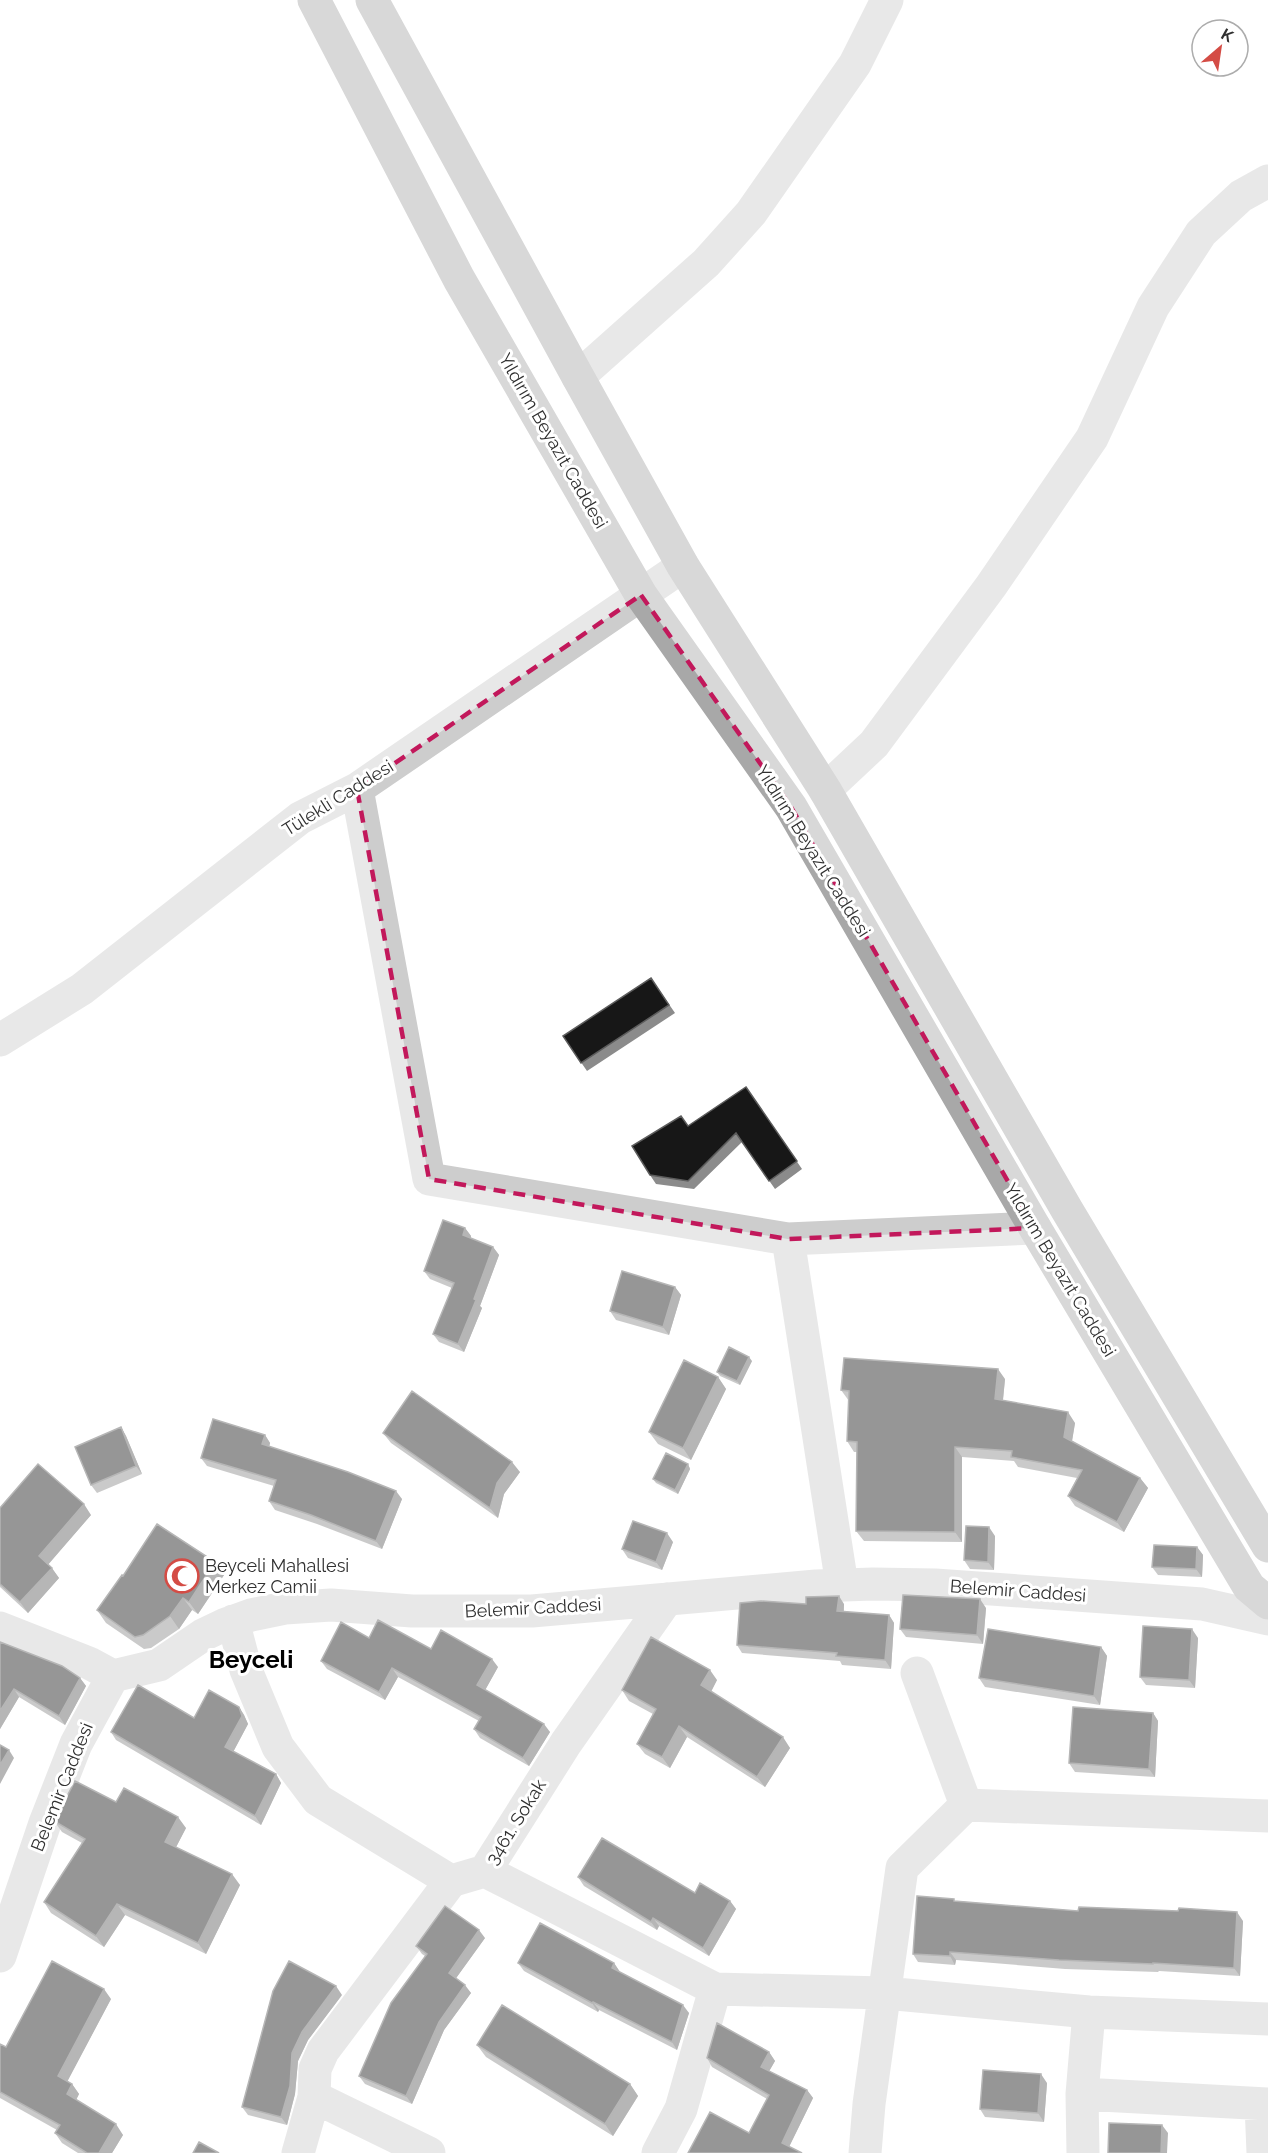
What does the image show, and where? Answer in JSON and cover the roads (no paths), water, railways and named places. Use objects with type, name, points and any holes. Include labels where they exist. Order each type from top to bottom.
[{"type":"main road","name":"Yıldırım Beyazıt Caddesi","points":[[314,0],[459,279],[641,595],[791,807],[1035,1228],[1249,1587],[1268,1603]]},
{"type":"main road","name":"Yıldırım Beyazıt Caddesi","points":[[372,0],[684,566],[825,790],[1067,1210],[1268,1546]]},
{"type":"street","points":[[578,377],[706,263],[751,213],[855,64],[887,0]]},
{"type":"street","points":[[825,790],[874,744],[991,586],[1092,438],[1153,307],[1201,233],[1241,195],[1268,181]]},
{"type":"street","name":"Tülekli Caddesi","points":[[0,1040],[82,989],[300,818],[357,789],[684,566]]},
{"type":"street","points":[[357,789],[429,1179],[788,1239],[1035,1228]]},
{"type":"street","points":[[788,1239],[842,1585]]},
{"type":"street","name":"Belemir Caddesi","points":[[0,1956],[45,1822],[72,1754],[113,1676],[159,1665],[203,1635],[251,1615],[285,1608],[331,1605],[412,1611],[532,1611],[842,1585],[935,1585],[1202,1604],[1268,1619]]},
{"type":"street","name":"3461. Sokak","points":[[451,1881],[485,1871],[566,1743],[667,1599]]},
{"type":"street","points":[[233,1621],[246,1670],[278,1747],[318,1800],[451,1881],[323,2051],[315,2069],[314,2097],[298,2153]]},
{"type":"street","points":[[0,1628],[89,1663],[113,1676]]},
{"type":"street","points":[[918,1673],[966,1805]]},
{"type":"street","points":[[865,2153],[869,2104],[902,1868],[966,1805],[1268,1816]]},
{"type":"street","points":[[485,1871],[715,1989],[885,1993],[1089,2012],[1268,2019]]},
{"type":"street","points":[[658,2153],[681,2109],[715,1989]]},
{"type":"street","points":[[1083,2153],[1082,2094],[1089,2012]]},
{"type":"street","points":[[1082,2094],[1264,2104],[1263,2153]]},
{"type":"street","points":[[314,2097],[429,2153]]},
{"type":"place","name":"Beyceli Mahallesi Merkez Camii","points":[[182,1576]]},
{"type":"district","name":"Beyceli","points":[[251,1660]]}]
